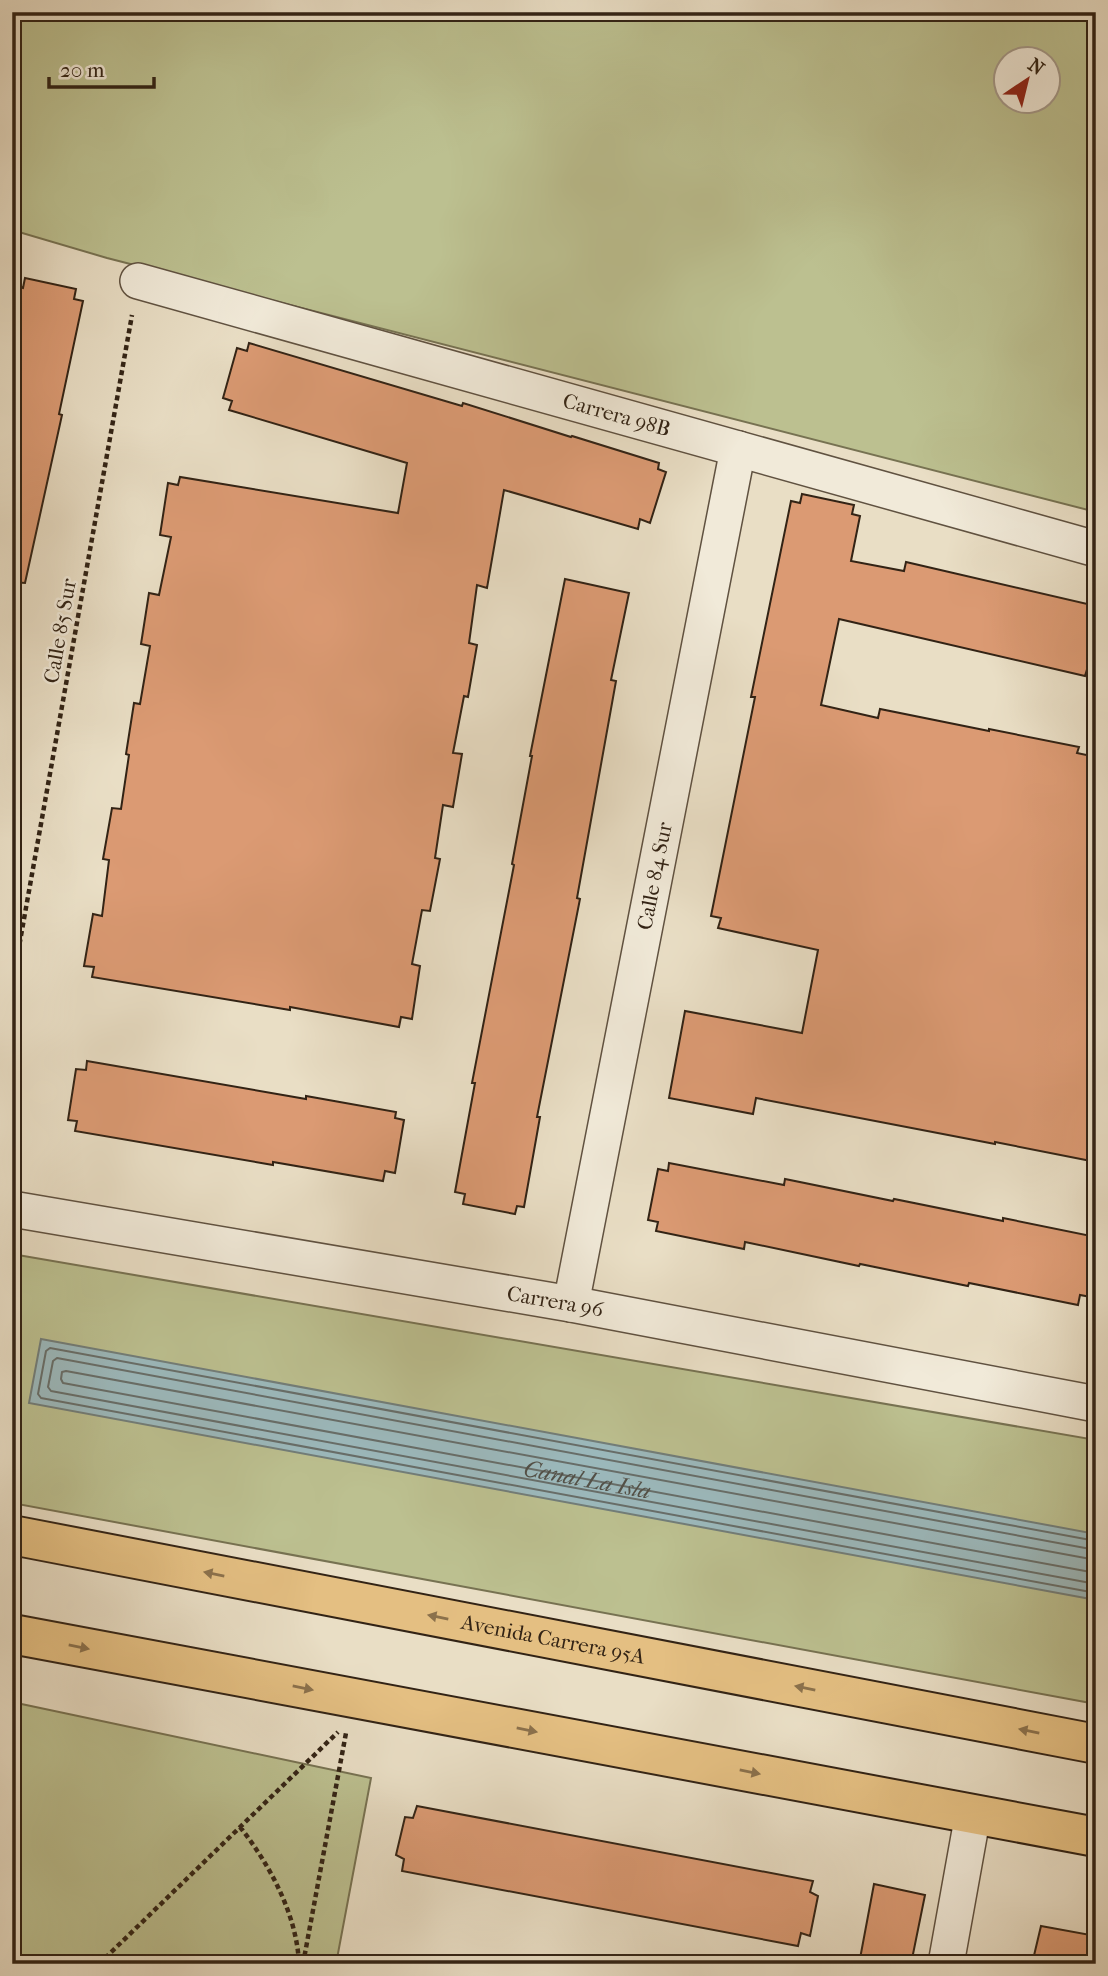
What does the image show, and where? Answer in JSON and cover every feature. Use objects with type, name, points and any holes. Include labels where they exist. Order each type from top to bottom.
[{"type":"main road","name":"Avenida Carrera 95A","points":[[12,1535],[1096,1744]]},
{"type":"main road","points":[[12,1634],[1096,1837]]},
{"type":"street","name":"Carrera 98B","points":[[138,281],[1096,550]]},
{"type":"street","name":"Calle 84 Sur","points":[[571,1304],[737,449]]},
{"type":"street","name":"Carrera 96","points":[[12,1209],[571,1304],[1096,1404]]},
{"type":"street","points":[[946,1964],[973,1814]]},
{"type":"path","name":"Calle 85 Sur","points":[[12,986],[138,281]]},
{"type":"path","points":[[301,1964],[348,1722]]},
{"type":"path","points":[[99,1964],[338,1731]]},
{"type":"path","points":[[240,1827],[272,1874],[298,1943],[301,1964]]},
{"type":"green space","points":[[12,12],[1096,12],[1096,512],[107,258],[12,230]]},
{"type":"green space","points":[[12,1254],[1096,1440],[1096,1704],[12,1503]]},
{"type":"green space","points":[[12,1702],[371,1778],[336,1964],[12,1964]]},
{"type":"water","name":"Canal La Isla","points":[[41,1339],[1096,1534],[1096,1600],[29,1403]]},
{"type":"building","points":[[25,278],[76,289],[74,299],[83,301],[59,414],[62,415],[25,583],[12,582],[12,285],[23,288]]},
{"type":"building","points":[[249,343],[572,436],[659,463],[658,469],[666,472],[650,523],[640,519],[638,529],[504,490],[487,588],[477,585],[469,643],[477,645],[468,697],[464,696],[453,753],[462,754],[453,807],[443,805],[435,858],[440,859],[430,911],[422,910],[412,964],[420,966],[412,1019],[401,1017],[399,1027],[290,1007],[290,1010],[92,977],[94,967],[84,966],[93,914],[102,916],[109,860],[103,859],[112,808],[121,809],[134,703],[140,704],[150,646],[141,644],[149,593],[159,595],[171,537],[160,535],[168,483],[178,485],[180,477],[398,513],[407,463],[229,410],[232,401],[223,398],[237,348],[247,351]]},
{"type":"building","points":[[802,494],[854,505],[852,514],[860,516],[851,561],[904,571],[906,562],[1096,606],[1096,667],[1088,666],[1085,676],[839,619],[821,705],[878,718],[880,709],[989,729],[1079,747],[1077,753],[1096,757],[1096,1162],[756,1098],[753,1114],[669,1098],[685,1011],[802,1033],[818,950],[718,928],[721,918],[711,916],[755,697],[751,697],[791,501],[800,503]]},
{"type":"building","points":[[565,579],[629,593],[611,680],[616,681],[577,898],[580,899],[537,1117],[540,1117],[524,1207],[517,1206],[515,1214],[463,1204],[465,1194],[455,1192],[475,1083],[472,1083],[514,865],[512,864],[530,756]]},
{"type":"building","points":[[87,1061],[396,1112],[395,1118],[404,1120],[395,1173],[385,1171],[383,1181],[75,1131],[77,1121],[68,1120],[76,1069],[86,1070]]},
{"type":"building","points":[[669,1163],[784,1185],[785,1179],[1096,1237],[1096,1298],[1080,1295],[1078,1305],[969,1283],[968,1286],[860,1264],[859,1266],[745,1242],[744,1249],[656,1231],[658,1222],[648,1220],[658,1169],[668,1171]]},
{"type":"building","points":[[417,1806],[813,1881],[810,1892],[818,1896],[810,1936],[801,1933],[798,1946],[402,1871],[404,1859],[396,1855],[405,1817],[413,1818]]},
{"type":"building","points":[[874,1884],[925,1895],[911,1964],[859,1964]]},
{"type":"building","points":[[1041,1926],[1096,1936],[1096,1964],[1032,1964]]}]
